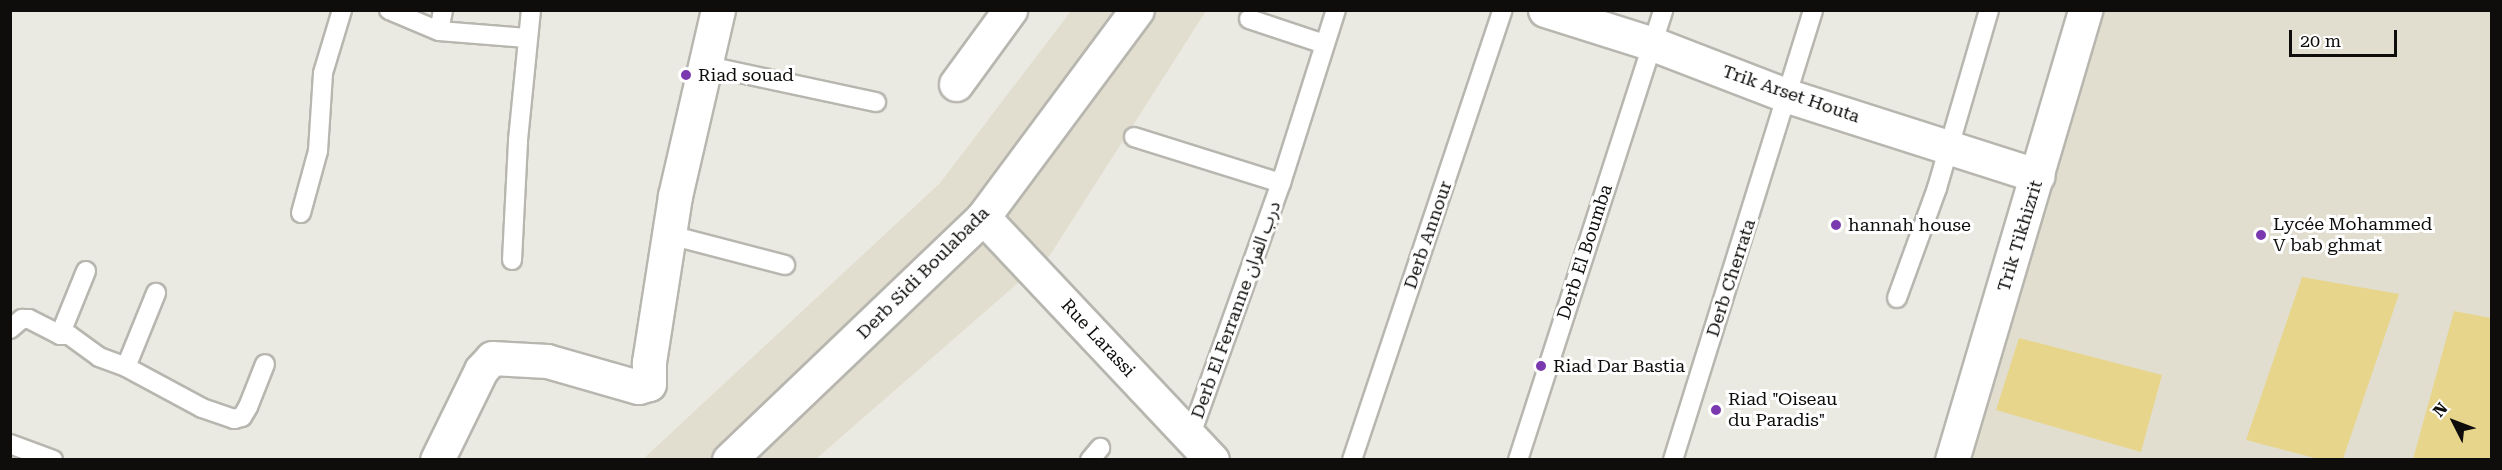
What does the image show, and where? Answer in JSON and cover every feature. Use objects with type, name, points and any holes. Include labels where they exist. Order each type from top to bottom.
[{"type":"street","points":[[437,459],[481,370],[492,358],[547,361],[638,387],[647,386],[670,235],[703,65],[718,10]]},
{"type":"street","points":[[956,84],[1010,10]]},
{"type":"street","name":"Derb Sidi Boulabada","points":[[729,459],[983,217],[1137,10]]},
{"type":"street","name":"Trik Arset Houta","points":[[1545,10],[1653,44],[1788,96],[2038,176]]},
{"type":"street","name":"Trik Tikhizrit","points":[[1952,459],[2038,176],[2085,10]]},
{"type":"street","name":"Rue Larassi","points":[[983,217],[1201,448]]},
{"type":"lane","points":[[302,213],[318,151],[323,72],[342,10]]},
{"type":"lane","points":[[389,10],[439,31],[527,38]]},
{"type":"lane","points":[[439,31],[443,10]]},
{"type":"lane","points":[[512,260],[527,38],[531,10]]},
{"type":"lane","name":"Derb El Ferranne درب الفران","points":[[1201,448],[1336,10]]},
{"type":"lane","name":"Derb Annour","points":[[1352,459],[1503,10]]},
{"type":"lane","name":"Derb El Boumba","points":[[1518,459],[1663,10]]},
{"type":"lane","name":"Derb Cherrata","points":[[1673,459],[1814,10]]},
{"type":"lane","points":[[1897,298],[1950,147],[1989,10]]},
{"type":"lane","points":[[1250,19],[1324,44]]},
{"type":"lane","points":[[703,65],[876,102]]},
{"type":"lane","name":"Derb El Ferranne درب الفران","points":[[1134,137],[1281,183]]},
{"type":"lane","points":[[670,235],[785,265]]},
{"type":"lane","points":[[60,336],[86,271]]},
{"type":"lane","points":[[126,367],[156,293]]},
{"type":"lane","points":[[10,329],[21,319],[29,319],[60,336],[69,334],[85,350],[126,367],[202,408],[237,419],[248,407],[265,364]]},
{"type":"lane","points":[[10,444],[53,459]]},
{"type":"shaded area","points":[[1071,11],[1206,11],[1050,255],[816,459],[642,460],[940,183]]},
{"type":"shaded area","name":"Lycée Mohammed V bab ghmat","points":[[2098,11],[2491,11],[2491,459],[1964,460]]},
{"type":"shaded area","points":[[2302,277],[2399,294],[2343,459],[2318,459],[2246,440]]},
{"type":"shaded area","points":[[2454,311],[2491,318],[2491,459],[2413,459]]},
{"type":"shaded area","points":[[2019,338],[2162,375],[2141,452],[1996,410]]},
{"type":"place","name":"Riad souad","points":[[686,75]]},
{"type":"place","name":"hannah house","points":[[1836,225]]},
{"type":"place","name":"Lycée Mohammed V bab ghmat","points":[[2261,235]]},
{"type":"place","name":"Riad Dar Bastia","points":[[1541,366]]},
{"type":"place","name":"Riad \"Oiseau du Paradis\"","points":[[1716,410]]}]
